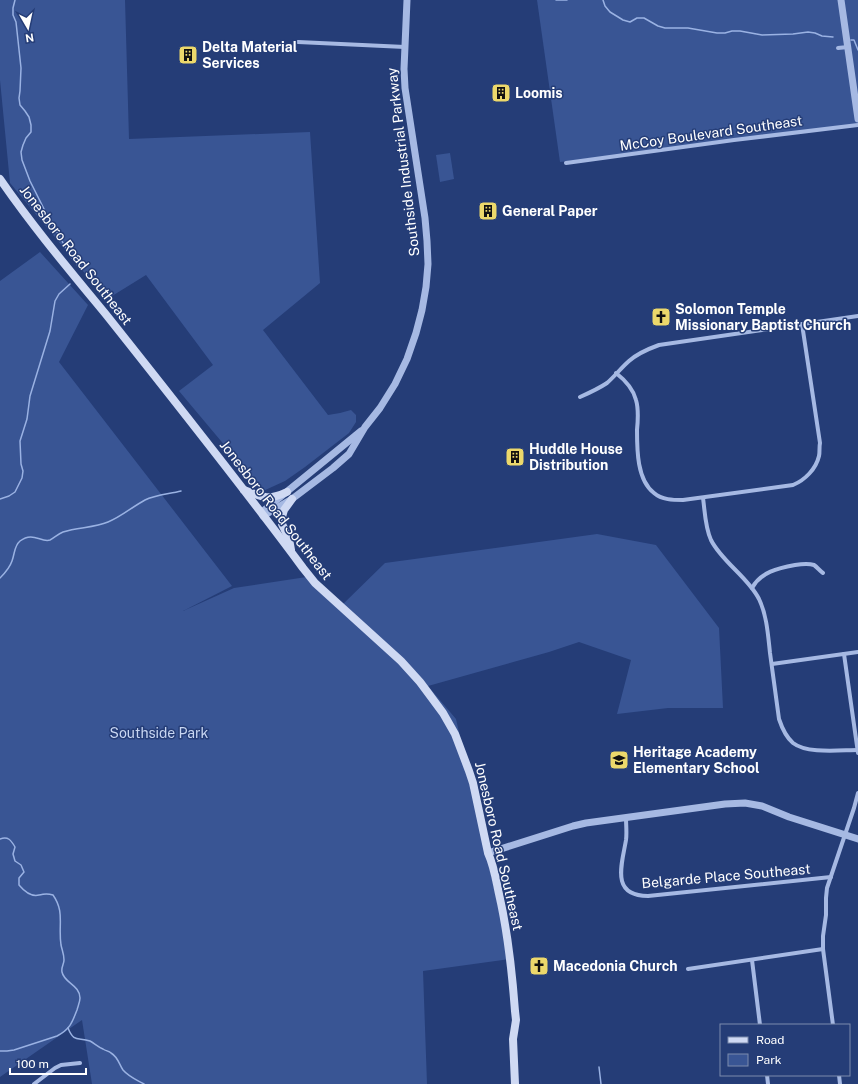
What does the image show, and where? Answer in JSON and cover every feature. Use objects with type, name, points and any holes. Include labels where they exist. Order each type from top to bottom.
[{"type":"main road","name":"Jonesboro Road Southeast","points":[[0,179],[45,240],[154,376],[315,582],[401,661],[420,682],[443,714],[455,734],[473,783],[488,853],[492,863],[506,921],[516,1020],[513,1039],[515,1084]]},
{"type":"main road","points":[[243,489],[264,498],[276,497],[287,492]]},
{"type":"main road","points":[[292,499],[284,510],[282,524],[292,553]]},
{"type":"street","name":"Southside Industrial Parkway","points":[[262,514],[292,499],[350,454],[365,427],[380,408],[392,389],[407,359],[416,333],[426,287],[428,264],[425,218],[405,88],[404,47],[407,0]]},
{"type":"street","points":[[841,0],[858,120]]},
{"type":"street","points":[[298,42],[404,47]]},
{"type":"street","points":[[838,48],[848,47]]},
{"type":"street","name":"McCoy Boulevard Southeast","points":[[566,164],[734,140],[858,125]]},
{"type":"street","points":[[580,397],[608,382],[628,361],[637,355],[647,349],[659,345],[858,316]]},
{"type":"street","points":[[616,373],[629,385],[636,400],[638,410],[637,438],[641,474],[647,485],[654,493],[670,500],[683,500],[793,485],[805,479],[815,467],[819,455],[820,443],[802,324]]},
{"type":"street","name":"Southside Industrial Parkway","points":[[262,514],[365,427]]},
{"type":"street","points":[[306,476],[313,484]]},
{"type":"street","points":[[703,498],[706,523],[712,542],[719,552],[752,588],[759,600],[764,614],[779,719],[783,730],[790,740],[799,746],[811,750],[858,752],[844,654]]},
{"type":"street","points":[[752,588],[758,580],[767,573],[782,567],[805,564],[814,565],[823,573]]},
{"type":"street","points":[[772,664],[858,652]]},
{"type":"street","points":[[833,1024],[823,949],[826,898],[831,877],[858,794]]},
{"type":"street","points":[[488,853],[586,823],[725,804],[745,803],[762,806],[858,839]]},
{"type":"street","name":"Belgarde Place Southeast","points":[[626,818],[626,838],[621,862],[620,878],[625,888],[634,895],[648,896],[831,877]]},
{"type":"street","points":[[688,969],[823,949]]},
{"type":"street","points":[[752,960],[760,1024]]},
{"type":"street","points":[[34,1084],[61,1065],[80,1063]]},
{"type":"green space","points":[[0,0],[125,0],[129,139],[310,132],[320,283],[263,330],[328,415],[351,410],[356,415],[356,422],[349,433],[285,481],[263,491],[179,391],[213,365],[146,275],[104,301],[97,288],[10,183],[0,80]]},
{"type":"green space","points":[[537,0],[858,0],[858,125],[560,162]]},
{"type":"green space","points":[[450,153],[454,179],[440,182],[436,155]]},
{"type":"green space","name":"Southside Park","points":[[40,252],[88,305],[59,362],[232,586],[183,611],[234,588],[313,576],[340,607],[385,563],[597,534],[656,545],[719,628],[723,708],[668,708],[617,714],[631,660],[579,642],[549,652],[428,686],[456,719],[510,959],[423,971],[427,1084],[92,1084],[82,1020],[0,1077],[0,281]]},
{"type":"waterway","points":[[15,0],[13,15],[16,22],[21,68],[19,98],[20,105],[29,117],[31,125],[31,132],[26,138],[21,152],[22,160],[30,181],[47,215],[70,255],[79,267]]},
{"type":"waterway","points":[[556,0],[567,0]]},
{"type":"waterway","points":[[603,0],[605,6],[610,12],[623,20],[630,22],[637,18],[644,18],[658,26],[665,28],[688,28],[717,33],[740,31],[762,35],[808,32],[833,37]]},
{"type":"waterway","points":[[851,40],[854,40],[858,50]]},
{"type":"waterway","points":[[0,499],[15,492],[22,478],[23,471],[21,464],[20,441],[27,419],[30,396],[50,331],[55,301],[59,294],[70,284]]},
{"type":"waterway","points":[[0,578],[10,565],[17,545],[25,538],[33,537],[43,540],[50,540],[63,532],[108,522],[149,498],[181,491]]},
{"type":"waterway","points":[[0,839],[9,839],[15,847],[13,854],[15,861],[21,865],[24,872],[19,878],[19,885],[28,893],[33,895],[53,895],[57,901],[60,913],[60,938],[64,958],[62,972],[63,976],[75,987],[80,998],[72,1022],[68,1028],[57,1036],[14,1050],[0,1051]]},
{"type":"waterway","points":[[68,1028],[74,1038],[90,1041],[109,1052],[117,1059],[125,1072],[144,1084]]},
{"type":"waterway","points":[[599,1067],[601,1084]]},
{"type":"place","name":"Delta Material Services","points":[[188,55]]},
{"type":"place","name":"Loomis","points":[[501,93]]},
{"type":"place","name":"General Paper","points":[[488,211]]},
{"type":"place","name":"Solomon Temple Missionary Baptist Church","points":[[661,317]]},
{"type":"place","name":"Huddle House Distribution","points":[[515,457]]},
{"type":"place","name":"Heritage Academy Elementary School","points":[[619,760]]},
{"type":"place","name":"Macedonia Church","points":[[539,966]]}]
